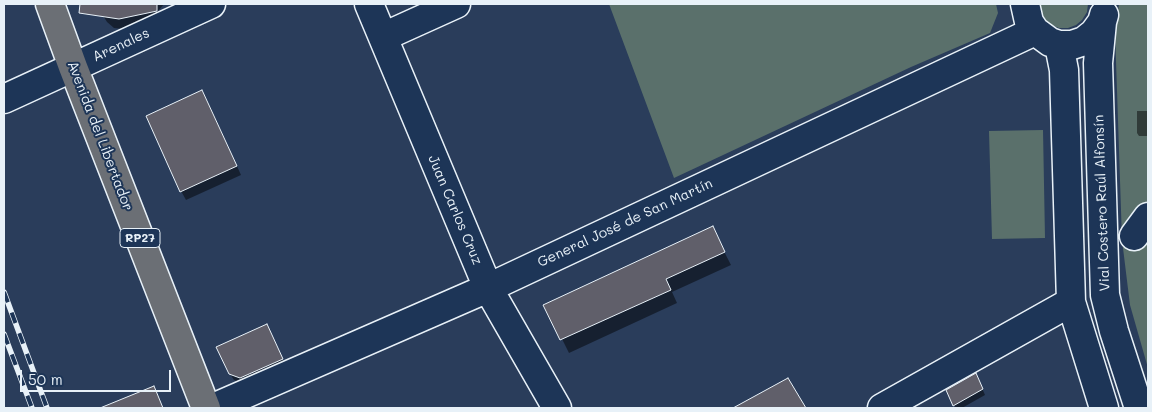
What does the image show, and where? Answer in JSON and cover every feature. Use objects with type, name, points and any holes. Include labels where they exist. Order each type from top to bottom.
[{"type":"main road","name":"Avenida del Libertador","points":[[50,4],[206,408]]},
{"type":"street","name":"Arenales","points":[[4,100],[212,4]]},
{"type":"street","name":"Juan Carlos Cruz","points":[[369,4],[488,288],[557,408]]},
{"type":"street","points":[[383,37],[420,11],[456,4]]},
{"type":"street","points":[[1026,4],[1029,22],[1035,31],[1050,42],[1059,45],[1072,45],[1084,41],[1094,32],[1104,13]]},
{"type":"street","name":"Vial Costero Raúl Alfonsín","points":[[1104,13],[1098,63],[1105,295],[1114,331],[1139,408]]},
{"type":"street","name":"General José de San Martín","points":[[213,408],[488,288],[1035,31]]},
{"type":"street","points":[[1059,45],[1064,70],[1071,302],[1092,375],[1104,408]]},
{"type":"street","points":[[882,408],[1071,302]]},
{"type":"green space","points":[[609,4],[996,4],[998,13],[990,33],[911,67],[674,178]]},
{"type":"green space","points":[[1039,4],[1088,4],[1087,12],[1076,25],[1068,28],[1059,28],[1051,25],[1045,19],[1040,12]]},
{"type":"green space","points":[[1119,4],[1148,4],[1148,368],[1130,305],[1122,240],[1115,31]]},
{"type":"green space","points":[[1043,130],[1045,238],[992,239],[989,131]]},
{"type":"building","points":[[80,4],[157,4],[157,11],[119,19],[79,13]]},
{"type":"building","points":[[202,90],[237,166],[180,192],[146,116]]},
{"type":"building","points":[[713,226],[725,252],[666,279],[671,290],[560,340],[543,305]]},
{"type":"building","points":[[267,324],[283,359],[240,378],[229,374],[216,347]]},
{"type":"building","points":[[976,373],[983,389],[953,406],[946,390]]},
{"type":"building","points":[[788,378],[806,408],[733,408]]},
{"type":"building","points":[[154,386],[163,408],[100,408]]},
{"type":"railway","points":[[4,292],[47,408]]},
{"type":"railway","points":[[4,334],[32,408]]}]
